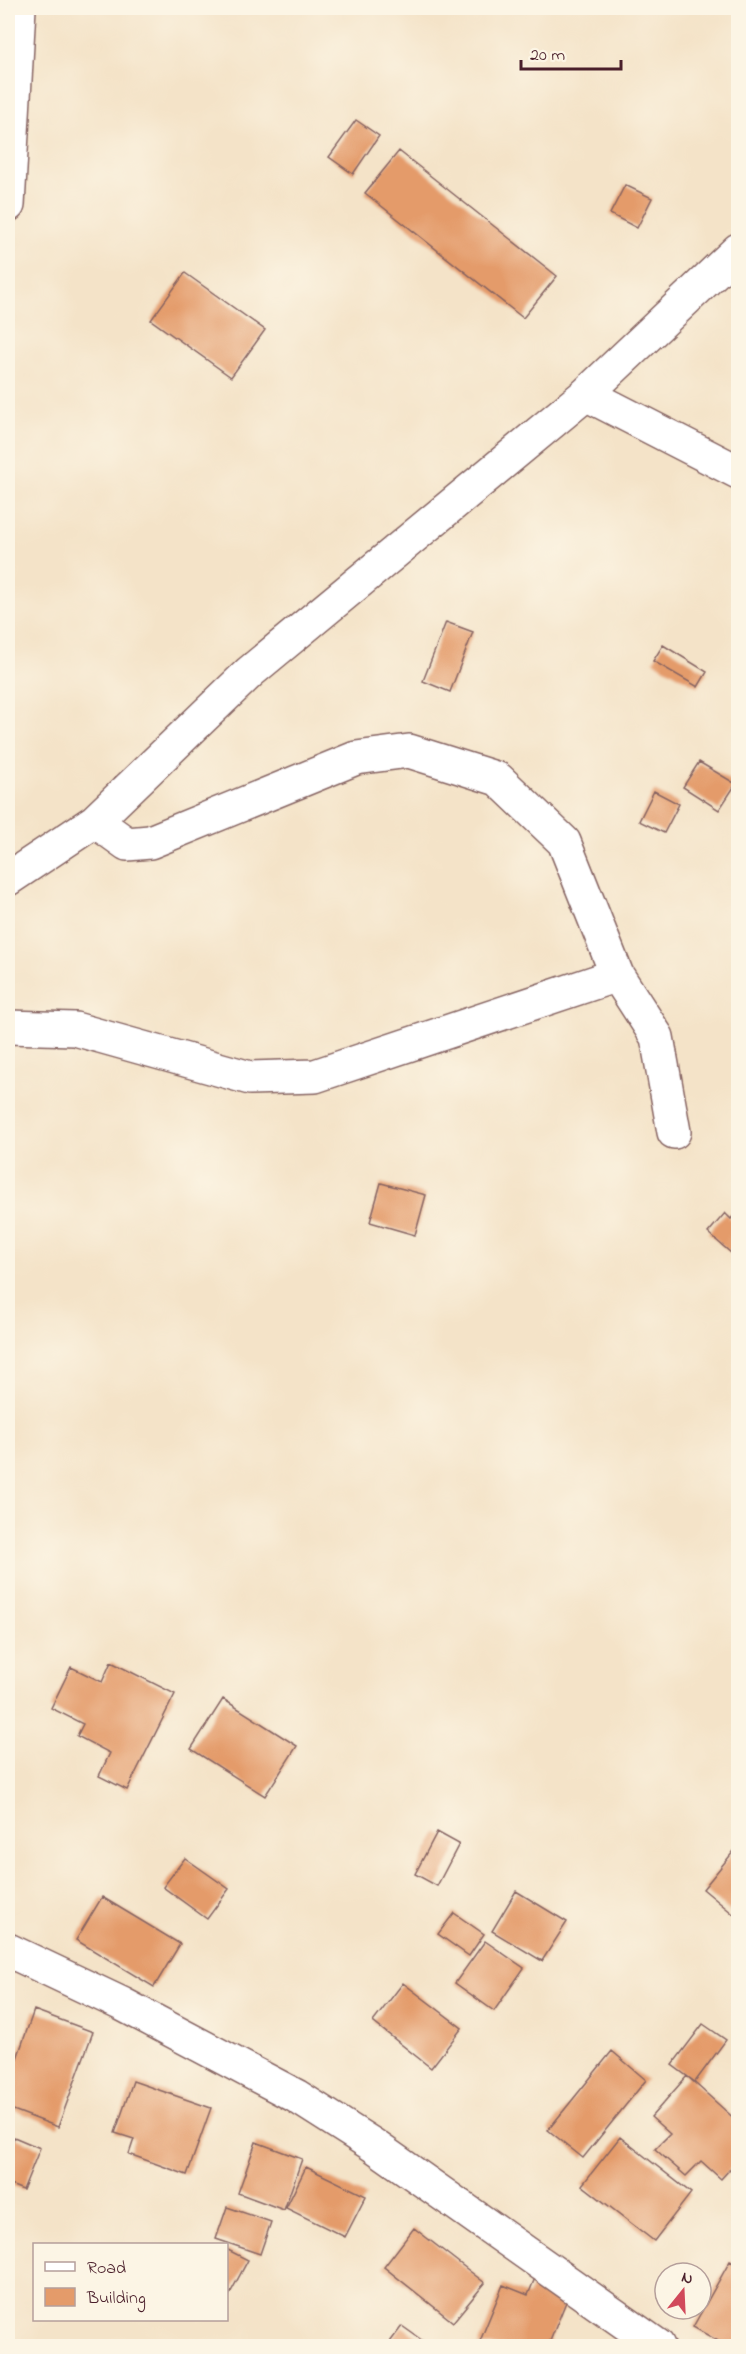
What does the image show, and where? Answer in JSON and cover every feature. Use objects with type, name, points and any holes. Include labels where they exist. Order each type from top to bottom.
[{"type":"street","points":[[8,206],[20,8]]},
{"type":"street","points":[[8,879],[95,821],[250,672],[586,394],[738,250]]},
{"type":"street","points":[[586,394],[738,472]]},
{"type":"street","points":[[95,821],[127,844],[150,842],[356,758],[410,751],[498,778],[564,842],[617,975],[657,1037],[674,1132]]},
{"type":"street","points":[[8,1027],[75,1029],[250,1078],[315,1076],[617,975]]},
{"type":"street","points":[[8,1950],[122,2004],[296,2096],[373,2145],[658,2346]]},
{"type":"building","points":[[356,120],[379,136],[353,174],[329,157]]},
{"type":"building","points":[[399,151],[557,276],[523,318],[365,193]]},
{"type":"building","points":[[625,185],[652,198],[637,228],[610,214]]},
{"type":"building","points":[[185,273],[265,330],[231,377],[151,320]]},
{"type":"building","points":[[446,622],[473,632],[450,692],[423,681]]},
{"type":"building","points":[[663,645],[707,672],[698,687],[653,661]]},
{"type":"building","points":[[699,762],[736,784],[719,810],[683,787]]},
{"type":"building","points":[[654,791],[679,804],[664,833],[639,821]]},
{"type":"building","points":[[381,1183],[426,1195],[415,1235],[370,1222]]},
{"type":"building","points":[[738,1210],[738,1259],[708,1233],[725,1213],[731,1219]]},
{"type":"building","points":[[111,1662],[175,1694],[127,1790],[99,1776],[110,1753],[77,1736],[83,1724],[51,1708],[71,1667],[102,1682]]},
{"type":"building","points":[[223,1699],[297,1746],[265,1796],[191,1749]]},
{"type":"building","points":[[437,1832],[459,1844],[437,1886],[415,1874]]},
{"type":"building","points":[[738,1846],[738,1918],[703,1889]]},
{"type":"building","points":[[185,1858],[229,1889],[207,1919],[163,1887]]},
{"type":"building","points":[[516,1891],[567,1922],[542,1961],[492,1931]]},
{"type":"building","points":[[102,1897],[180,1944],[154,1987],[76,1940]]},
{"type":"building","points":[[454,1913],[484,1934],[469,1956],[438,1934]]},
{"type":"building","points":[[485,1941],[524,1968],[494,2011],[455,1983]]},
{"type":"building","points":[[403,1983],[462,2028],[431,2068],[373,2022]]},
{"type":"building","points":[[34,2010],[93,2032],[58,2127],[8,2108],[8,2084]]},
{"type":"building","points":[[703,2024],[726,2040],[695,2082],[672,2065]]},
{"type":"building","points":[[612,2051],[646,2080],[583,2158],[548,2130]]},
{"type":"building","points":[[687,2076],[738,2122],[738,2160],[721,2179],[701,2161],[686,2176],[655,2149],[670,2134],[651,2117]]},
{"type":"building","points":[[133,2081],[211,2108],[187,2175],[129,2154],[134,2139],[115,2133]]},
{"type":"building","points":[[14,2137],[40,2148],[23,2190],[8,2184],[8,2155]]},
{"type":"building","points":[[620,2137],[691,2193],[654,2241],[582,2185]]},
{"type":"building","points":[[256,2142],[302,2159],[284,2210],[238,2193]]},
{"type":"building","points":[[306,2167],[366,2196],[345,2237],[286,2208]]},
{"type":"building","points":[[227,2207],[271,2222],[260,2254],[216,2239]]},
{"type":"building","points":[[414,2228],[485,2283],[453,2322],[384,2267]]},
{"type":"building","points":[[228,2250],[248,2260],[228,2297]]},
{"type":"building","points":[[730,2261],[738,2266],[738,2346],[727,2346],[693,2327],[696,2321],[713,2321],[713,2291]]},
{"type":"building","points":[[535,2278],[570,2292],[548,2346],[478,2346],[503,2285],[528,2295]]},
{"type":"building","points":[[402,2326],[430,2346],[387,2346]]}]
